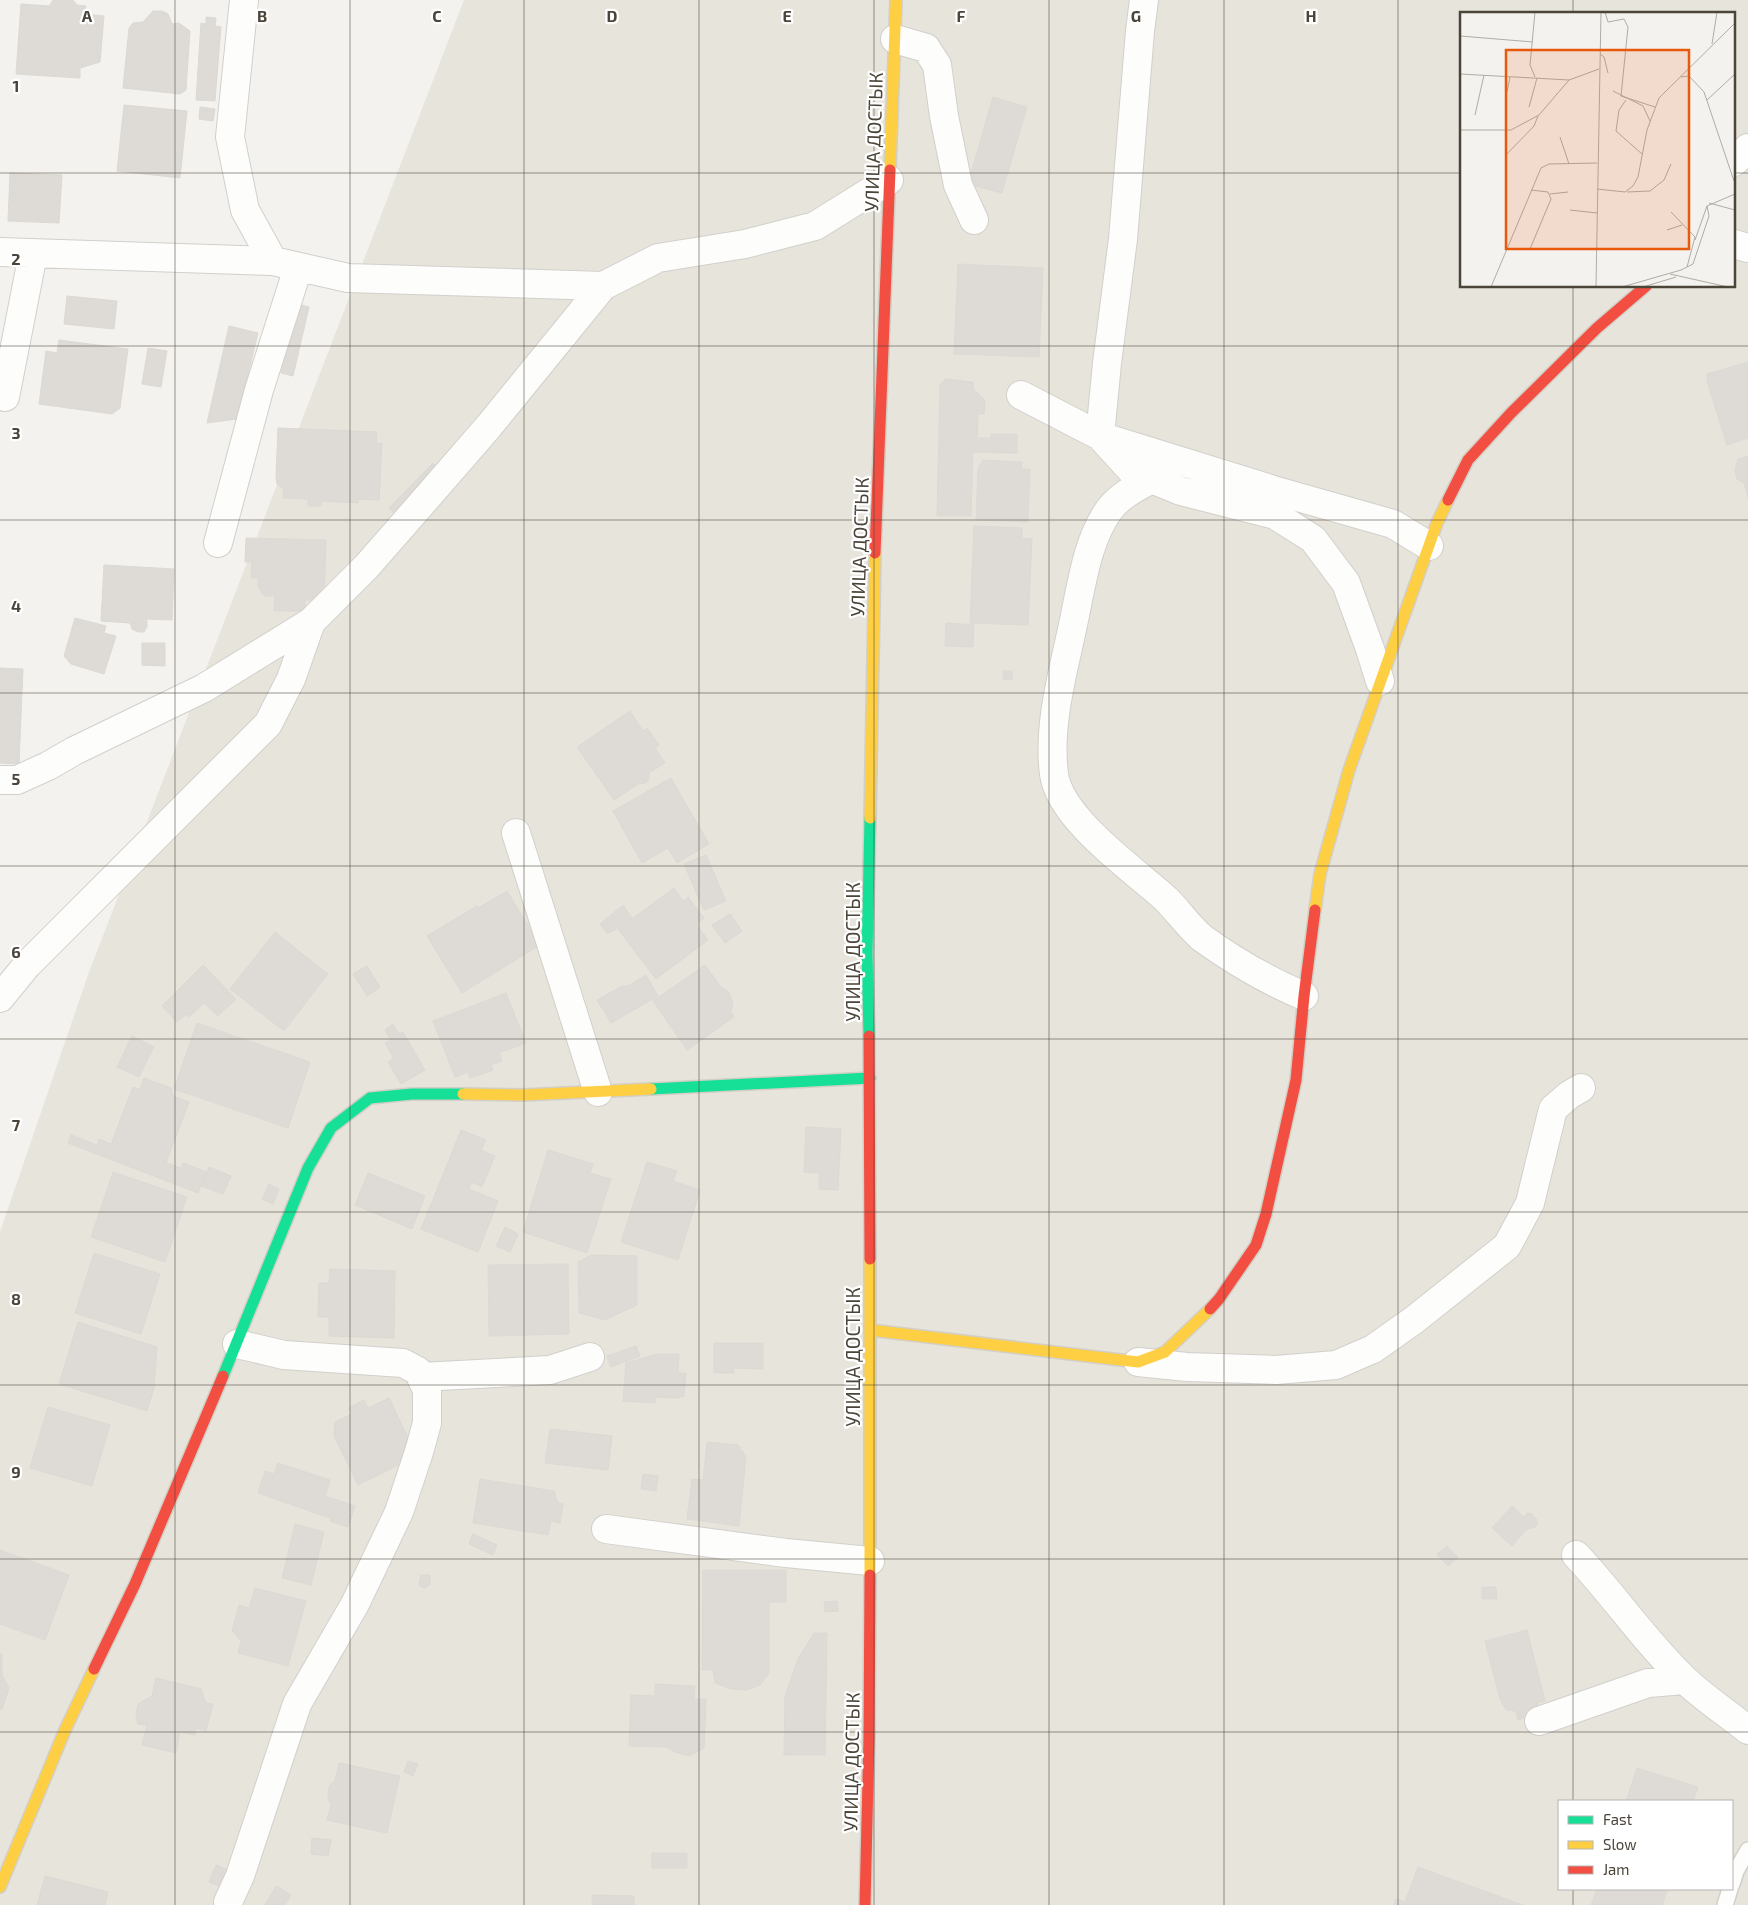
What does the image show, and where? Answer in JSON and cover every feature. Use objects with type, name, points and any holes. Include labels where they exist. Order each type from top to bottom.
[{"type":"street","points":[[244,0],[230,138],[245,210],[273,261]]},
{"type":"street","name":"УЛИЦА ДОСТЫК","points":[[865,1905],[869,1737],[870,1561],[870,1078],[868,954],[874,586],[896,0]]},
{"type":"street","points":[[1144,0],[1123,239],[1107,363],[1100,436],[1132,471],[1181,491],[1275,515],[1313,539],[1346,583],[1380,681]]},
{"type":"street","points":[[895,39],[926,48],[937,65],[944,116],[958,185],[974,220]]},
{"type":"street","points":[[1736,160],[1748,148]]},
{"type":"street","points":[[0,780],[17,780],[204,688],[311,622],[367,566],[430,494],[489,426],[603,286],[658,258],[745,244],[815,226],[889,180]]},
{"type":"street","points":[[0,252],[273,261],[348,278],[603,286]]},
{"type":"street","points":[[5,397],[33,254]]},
{"type":"street","points":[[218,543],[259,390],[298,268]]},
{"type":"street","points":[[1138,1362],[1165,1352],[1185,1334],[1219,1299],[1256,1245],[1266,1214],[1296,1080],[1304,996],[1320,874],[1349,770],[1437,523],[1468,460],[1511,413],[1597,328],[1644,288]]},
{"type":"street","points":[[1021,395],[1100,436],[1280,492],[1393,524],[1429,546]]},
{"type":"street","points":[[1152,479],[1133,489],[1110,508],[1096,534],[1090,552],[1084,571],[1057,698],[1053,741],[1054,776],[1065,802],[1086,829],[1166,900],[1201,936],[1246,967],[1284,988],[1304,996]]},
{"type":"street","points":[[0,998],[27,965],[268,724],[292,679],[311,622]]},
{"type":"street","points":[[516,833],[598,1092]]},
{"type":"street","points":[[0,1886],[66,1730],[135,1584],[237,1344],[308,1168],[331,1128],[370,1098],[412,1094],[522,1095],[870,1078]]},
{"type":"street","points":[[870,1330],[1186,1367],[1276,1370],[1336,1365],[1374,1348],[1414,1320],[1507,1246],[1530,1203],[1553,1109],[1569,1095],[1581,1088]]},
{"type":"street","points":[[228,1902],[240,1876],[298,1704],[354,1604],[399,1512],[427,1423],[427,1390],[418,1371],[403,1363],[284,1355],[237,1344]]},
{"type":"street","points":[[421,1377],[550,1370],[590,1357]]},
{"type":"street","points":[[606,1528],[786,1553],[870,1561]]},
{"type":"street","points":[[1576,1555],[1685,1680],[1748,1730]]},
{"type":"street","points":[[1539,1721],[1648,1683],[1685,1680]]},
{"type":"lane","points":[[1737,1875],[1748,1850]]},
{"type":"lane","points":[[1726,1905],[1730,1890]]},
{"type":"shaded area","points":[[464,0],[1748,0],[1748,1905],[0,1905],[0,1232],[89,972]]},
{"type":"building","points":[[53,0],[73,0],[77,5],[86,6],[85,14],[104,16],[100,62],[80,68],[80,78],[16,74],[21,4],[49,6]]},
{"type":"building","points":[[153,11],[162,11],[168,14],[172,24],[179,23],[190,31],[186,90],[180,94],[123,88],[129,28],[133,23],[143,22]]},
{"type":"building","points":[[206,17],[216,18],[215,26],[221,27],[215,101],[196,100],[201,23],[206,24]]},
{"type":"building","points":[[993,97],[1027,107],[1002,193],[968,184]]},
{"type":"building","points":[[124,105],[187,111],[180,178],[117,171]]},
{"type":"building","points":[[200,107],[215,109],[213,121],[199,119]]},
{"type":"building","points":[[10,173],[62,175],[59,223],[8,221]]},
{"type":"building","points":[[958,264],[1043,268],[1039,357],[954,354]]},
{"type":"building","points":[[67,296],[117,301],[114,329],[64,324]]},
{"type":"building","points":[[297,304],[309,307],[293,376],[281,373]]},
{"type":"building","points":[[229,326],[258,333],[237,419],[207,423]]},
{"type":"building","points":[[59,340],[128,349],[120,408],[112,414],[39,404],[46,351],[57,353]]},
{"type":"building","points":[[148,348],[167,351],[161,387],[142,384]]},
{"type":"building","points":[[1748,362],[1748,438],[1727,445],[1707,381],[1707,374]]},
{"type":"building","points":[[945,379],[973,382],[974,390],[985,400],[984,414],[978,414],[977,438],[991,438],[991,434],[1017,434],[1017,453],[973,452],[971,516],[937,516],[940,385]]},
{"type":"building","points":[[278,428],[377,432],[376,443],[382,443],[379,500],[358,499],[358,503],[321,501],[321,506],[308,506],[308,499],[283,498],[284,489],[277,484],[276,476]]},
{"type":"building","points":[[1748,456],[1748,498],[1744,483],[1737,479],[1735,470],[1738,459]]},
{"type":"building","points":[[983,460],[1022,462],[1021,469],[1030,469],[1028,522],[976,520],[978,469]]},
{"type":"building","points":[[433,463],[441,471],[397,516],[389,508]]},
{"type":"building","points":[[974,526],[1022,528],[1022,538],[1032,539],[1028,625],[970,623]]},
{"type":"building","points":[[246,538],[326,540],[324,601],[305,600],[305,611],[274,611],[275,596],[264,596],[258,586],[258,578],[251,578],[252,562],[245,562]]},
{"type":"building","points":[[104,565],[174,569],[172,620],[147,619],[147,627],[144,632],[132,629],[130,623],[101,621]]},
{"type":"building","points":[[75,618],[106,626],[104,633],[116,636],[104,674],[71,664],[64,656]]},
{"type":"building","points":[[946,623],[974,625],[973,647],[945,646]]},
{"type":"building","points":[[142,643],[165,643],[165,666],[142,665]]},
{"type":"building","points":[[0,668],[23,669],[19,764],[0,763]]},
{"type":"building","points":[[1003,671],[1012,671],[1012,680],[1003,679]]},
{"type":"building","points":[[630,711],[643,731],[647,728],[659,745],[655,748],[665,763],[649,773],[649,780],[645,783],[638,784],[614,800],[577,747]]},
{"type":"building","points":[[671,778],[709,844],[677,863],[668,848],[642,863],[613,811]]},
{"type":"building","points":[[706,855],[726,901],[704,910],[684,864]]},
{"type":"building","points":[[674,888],[683,901],[688,897],[704,918],[696,924],[708,940],[656,979],[618,929]]},
{"type":"building","points":[[507,891],[540,945],[462,993],[427,936],[477,906],[478,908]]},
{"type":"building","points":[[623,905],[632,918],[607,933],[600,924]]},
{"type":"building","points":[[730,914],[742,931],[725,943],[712,925]]},
{"type":"building","points":[[275,932],[328,974],[284,1031],[230,989]]},
{"type":"building","points":[[203,965],[236,999],[218,1016],[204,1003],[189,1017],[186,1014],[177,1022],[162,1006]]},
{"type":"building","points":[[705,965],[721,987],[729,992],[733,1004],[731,1012],[734,1017],[687,1050],[653,1001]]},
{"type":"building","points":[[367,966],[380,987],[367,996],[353,974]]},
{"type":"building","points":[[646,975],[658,996],[611,1023],[597,1000],[622,986],[628,986]]},
{"type":"building","points":[[506,993],[526,1043],[499,1053],[502,1061],[491,1065],[493,1070],[470,1078],[468,1072],[455,1077],[433,1021]]},
{"type":"building","points":[[197,1023],[310,1062],[288,1128],[174,1089]]},
{"type":"building","points":[[393,1024],[399,1034],[403,1032],[425,1070],[401,1084],[388,1062],[394,1058],[385,1043],[391,1040],[385,1030]]},
{"type":"building","points":[[132,1036],[154,1047],[139,1077],[117,1067]]},
{"type":"building","points":[[144,1078],[171,1088],[173,1096],[189,1102],[166,1163],[181,1168],[183,1163],[206,1172],[198,1193],[68,1143],[71,1135],[97,1145],[99,1139],[111,1144],[133,1087],[140,1090]]},
{"type":"building","points":[[806,1127],[841,1129],[838,1190],[819,1189],[819,1173],[804,1172]]},
{"type":"building","points":[[461,1130],[486,1140],[481,1150],[495,1156],[482,1187],[472,1182],[469,1189],[498,1201],[478,1252],[421,1229]]},
{"type":"building","points":[[548,1150],[593,1164],[590,1173],[611,1179],[587,1253],[523,1232]]},
{"type":"building","points":[[647,1162],[677,1171],[673,1181],[700,1190],[678,1260],[621,1242]]},
{"type":"building","points":[[209,1167],[231,1176],[223,1194],[201,1186]]},
{"type":"building","points":[[113,1172],[187,1197],[165,1262],[91,1237]]},
{"type":"building","points":[[368,1173],[425,1196],[412,1229],[355,1205]]},
{"type":"building","points":[[269,1184],[279,1189],[273,1204],[262,1199]]},
{"type":"building","points":[[505,1227],[518,1234],[510,1252],[496,1246]]},
{"type":"building","points":[[94,1253],[160,1274],[141,1334],[75,1313]]},
{"type":"building","points":[[591,1255],[637,1256],[637,1305],[605,1320],[579,1313],[578,1262]]},
{"type":"building","points":[[568,1264],[569,1334],[489,1336],[488,1265]]},
{"type":"building","points":[[330,1269],[395,1271],[394,1338],[329,1336],[329,1317],[318,1317],[319,1283],[329,1283]]},
{"type":"building","points":[[78,1322],[157,1347],[154,1388],[147,1411],[59,1384]]},
{"type":"building","points":[[714,1343],[763,1343],[763,1369],[734,1368],[734,1373],[714,1373]]},
{"type":"building","points":[[636,1346],[640,1356],[611,1367],[607,1356]]},
{"type":"building","points":[[657,1354],[679,1354],[678,1373],[686,1373],[684,1396],[677,1398],[656,1397],[655,1403],[623,1401],[626,1363]]},
{"type":"building","points":[[389,1398],[417,1456],[358,1485],[334,1436],[335,1422],[352,1414],[349,1408],[364,1400],[368,1408]]},
{"type":"building","points":[[48,1407],[110,1425],[92,1486],[30,1468]]},
{"type":"building","points":[[550,1429],[612,1436],[608,1470],[545,1463]]},
{"type":"building","points":[[707,1442],[738,1445],[746,1457],[739,1526],[687,1519],[692,1479],[703,1480]]},
{"type":"building","points":[[278,1463],[330,1480],[325,1496],[355,1506],[348,1527],[330,1521],[330,1518],[258,1493],[265,1471],[274,1474]]},
{"type":"building","points":[[643,1474],[658,1476],[656,1491],[641,1489]]},
{"type":"building","points":[[480,1479],[554,1491],[558,1503],[563,1504],[560,1523],[551,1521],[548,1535],[473,1523]]},
{"type":"building","points":[[1512,1506],[1524,1517],[1527,1513],[1532,1514],[1537,1520],[1537,1525],[1527,1529],[1512,1546],[1492,1528]]},
{"type":"building","points":[[295,1524],[324,1532],[311,1585],[282,1578]]},
{"type":"building","points":[[473,1534],[497,1545],[493,1555],[469,1544]]},
{"type":"building","points":[[1447,1546],[1458,1557],[1448,1566],[1437,1554]]},
{"type":"building","points":[[0,1550],[69,1575],[45,1640],[0,1624]]},
{"type":"building","points":[[703,1570],[786,1570],[786,1602],[769,1602],[769,1673],[760,1685],[747,1690],[731,1689],[715,1683],[713,1670],[702,1670]]},
{"type":"building","points":[[421,1575],[430,1575],[430,1585],[424,1588],[420,1586]]},
{"type":"building","points":[[1482,1587],[1496,1587],[1497,1599],[1482,1599]]},
{"type":"building","points":[[255,1588],[306,1601],[288,1666],[238,1653],[241,1641],[232,1631],[239,1605],[249,1608]]},
{"type":"building","points":[[837,1601],[838,1611],[825,1612],[824,1602]]},
{"type":"building","points":[[1527,1630],[1545,1701],[1537,1703],[1539,1714],[1518,1720],[1516,1711],[1506,1710],[1500,1699],[1485,1641]]},
{"type":"building","points":[[814,1633],[827,1633],[825,1755],[784,1755],[785,1696],[798,1659]]},
{"type":"building","points":[[0,1653],[2,1655],[2,1675],[9,1688],[2,1709],[0,1709]]},
{"type":"building","points":[[156,1678],[201,1689],[206,1703],[213,1704],[206,1731],[196,1728],[195,1735],[180,1732],[176,1753],[142,1745],[147,1725],[138,1724],[136,1715],[138,1704],[152,1696]]},
{"type":"building","points":[[655,1684],[695,1686],[694,1699],[706,1699],[704,1748],[689,1756],[666,1747],[629,1746],[631,1695],[655,1696]]},
{"type":"building","points":[[408,1761],[418,1764],[413,1776],[404,1772]]},
{"type":"building","points":[[339,1763],[400,1776],[387,1833],[327,1820],[331,1805],[328,1799],[328,1790],[335,1781]]},
{"type":"building","points":[[1637,1768],[1698,1787],[1693,1800],[1626,1800]]},
{"type":"building","points":[[312,1838],[331,1840],[328,1856],[311,1854]]},
{"type":"building","points":[[652,1853],[687,1853],[687,1868],[652,1868]]},
{"type":"building","points":[[216,1865],[228,1870],[221,1887],[209,1882]]},
{"type":"building","points":[[1418,1867],[1523,1905],[1394,1905],[1396,1899],[1405,1902]]},
{"type":"building","points":[[45,1876],[108,1892],[105,1905],[37,1905]]},
{"type":"building","points":[[276,1886],[291,1895],[285,1905],[265,1905]]},
{"type":"building","points":[[1597,1890],[1668,1890],[1662,1905],[1591,1905]]},
{"type":"building","points":[[592,1895],[634,1896],[634,1905],[592,1905]]},
{"type":"traffic: fast","points":[[869,1036],[867,954],[870,818]]},
{"type":"traffic: fast","points":[[651,1089],[870,1078]]},
{"type":"traffic: fast","points":[[223,1376],[308,1168],[331,1128],[370,1098],[412,1094],[463,1094]]},
{"type":"traffic: slow","points":[[890,170],[896,0]]},
{"type":"traffic: slow","points":[[1315,910],[1320,874],[1349,770],[1437,523],[1448,500]]},
{"type":"traffic: slow","points":[[870,818],[875,553]]},
{"type":"traffic: slow","points":[[463,1094],[522,1095],[651,1089]]},
{"type":"traffic: slow","points":[[870,1259],[870,1575]]},
{"type":"traffic: slow","points":[[870,1330],[1138,1362],[1165,1352],[1210,1309]]},
{"type":"traffic: slow","points":[[0,1887],[65,1730],[94,1669]]},
{"type":"traffic: jam","points":[[875,553],[890,170]]},
{"type":"traffic: jam","points":[[1448,500],[1468,460],[1511,413],[1597,328],[1644,288]]},
{"type":"traffic: jam","points":[[1210,1309],[1256,1245],[1266,1214],[1296,1080],[1315,910]]},
{"type":"traffic: jam","points":[[869,1036],[870,1259]]},
{"type":"traffic: jam","points":[[94,1669],[135,1584],[223,1376]]},
{"type":"traffic: jam","points":[[865,1905],[870,1575]]}]
